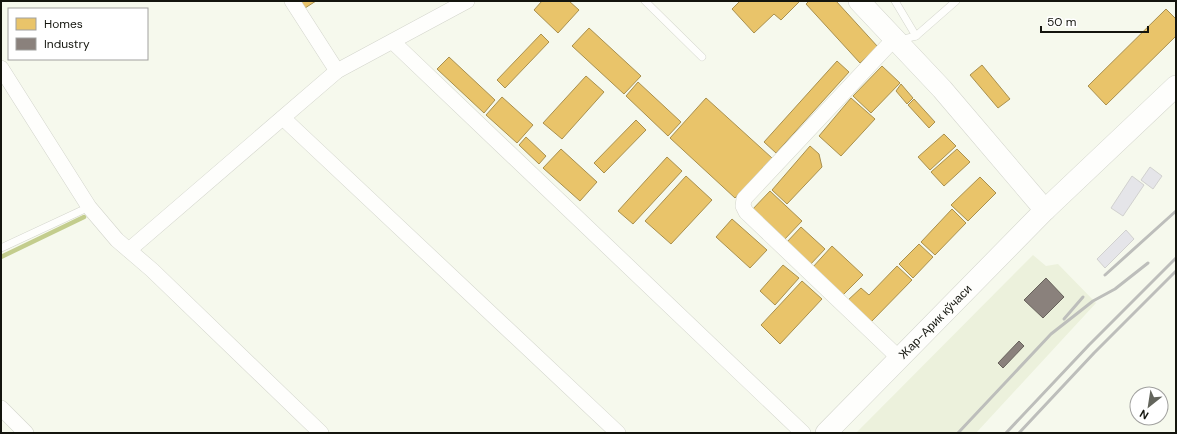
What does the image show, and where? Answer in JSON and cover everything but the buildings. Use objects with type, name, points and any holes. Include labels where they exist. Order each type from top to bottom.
[{"type":"main road","points":[[859,1],[902,38],[942,89],[1045,210]]},
{"type":"main road","name":"Жар-Арик кўчаси","points":[[826,433],[1045,210],[1176,86]]},
{"type":"street","points":[[292,1],[337,71]]},
{"type":"street","points":[[129,250],[337,71],[467,1]]},
{"type":"street","points":[[899,358],[746,212],[743,206],[744,199],[902,38]]},
{"type":"street","points":[[393,42],[803,433]]},
{"type":"street","points":[[1,68],[89,207],[118,240],[152,270],[321,433]]},
{"type":"street","points":[[283,118],[618,433]]},
{"type":"street","points":[[1,408],[26,433]]},
{"type":"lane","points":[[645,1],[702,57]]},
{"type":"lane","points":[[895,1],[902,38],[956,1]]},
{"type":"lane","points":[[1,248],[89,207]]},
{"type":"shaded area","points":[[1033,255],[1046,266],[1058,264],[1096,303],[976,433],[856,433]]},
{"type":"waterway","points":[[1,257],[84,217]]},
{"type":"railway","points":[[1105,275],[1176,211]]},
{"type":"railway","points":[[1006,433],[1089,345],[1176,258]]},
{"type":"railway","points":[[958,433],[1051,334],[1093,301],[1115,289],[1148,263]]},
{"type":"railway","points":[[1019,433],[1094,353],[1176,271]]},
{"type":"railway","points":[[1064,319],[1083,297]]}]
